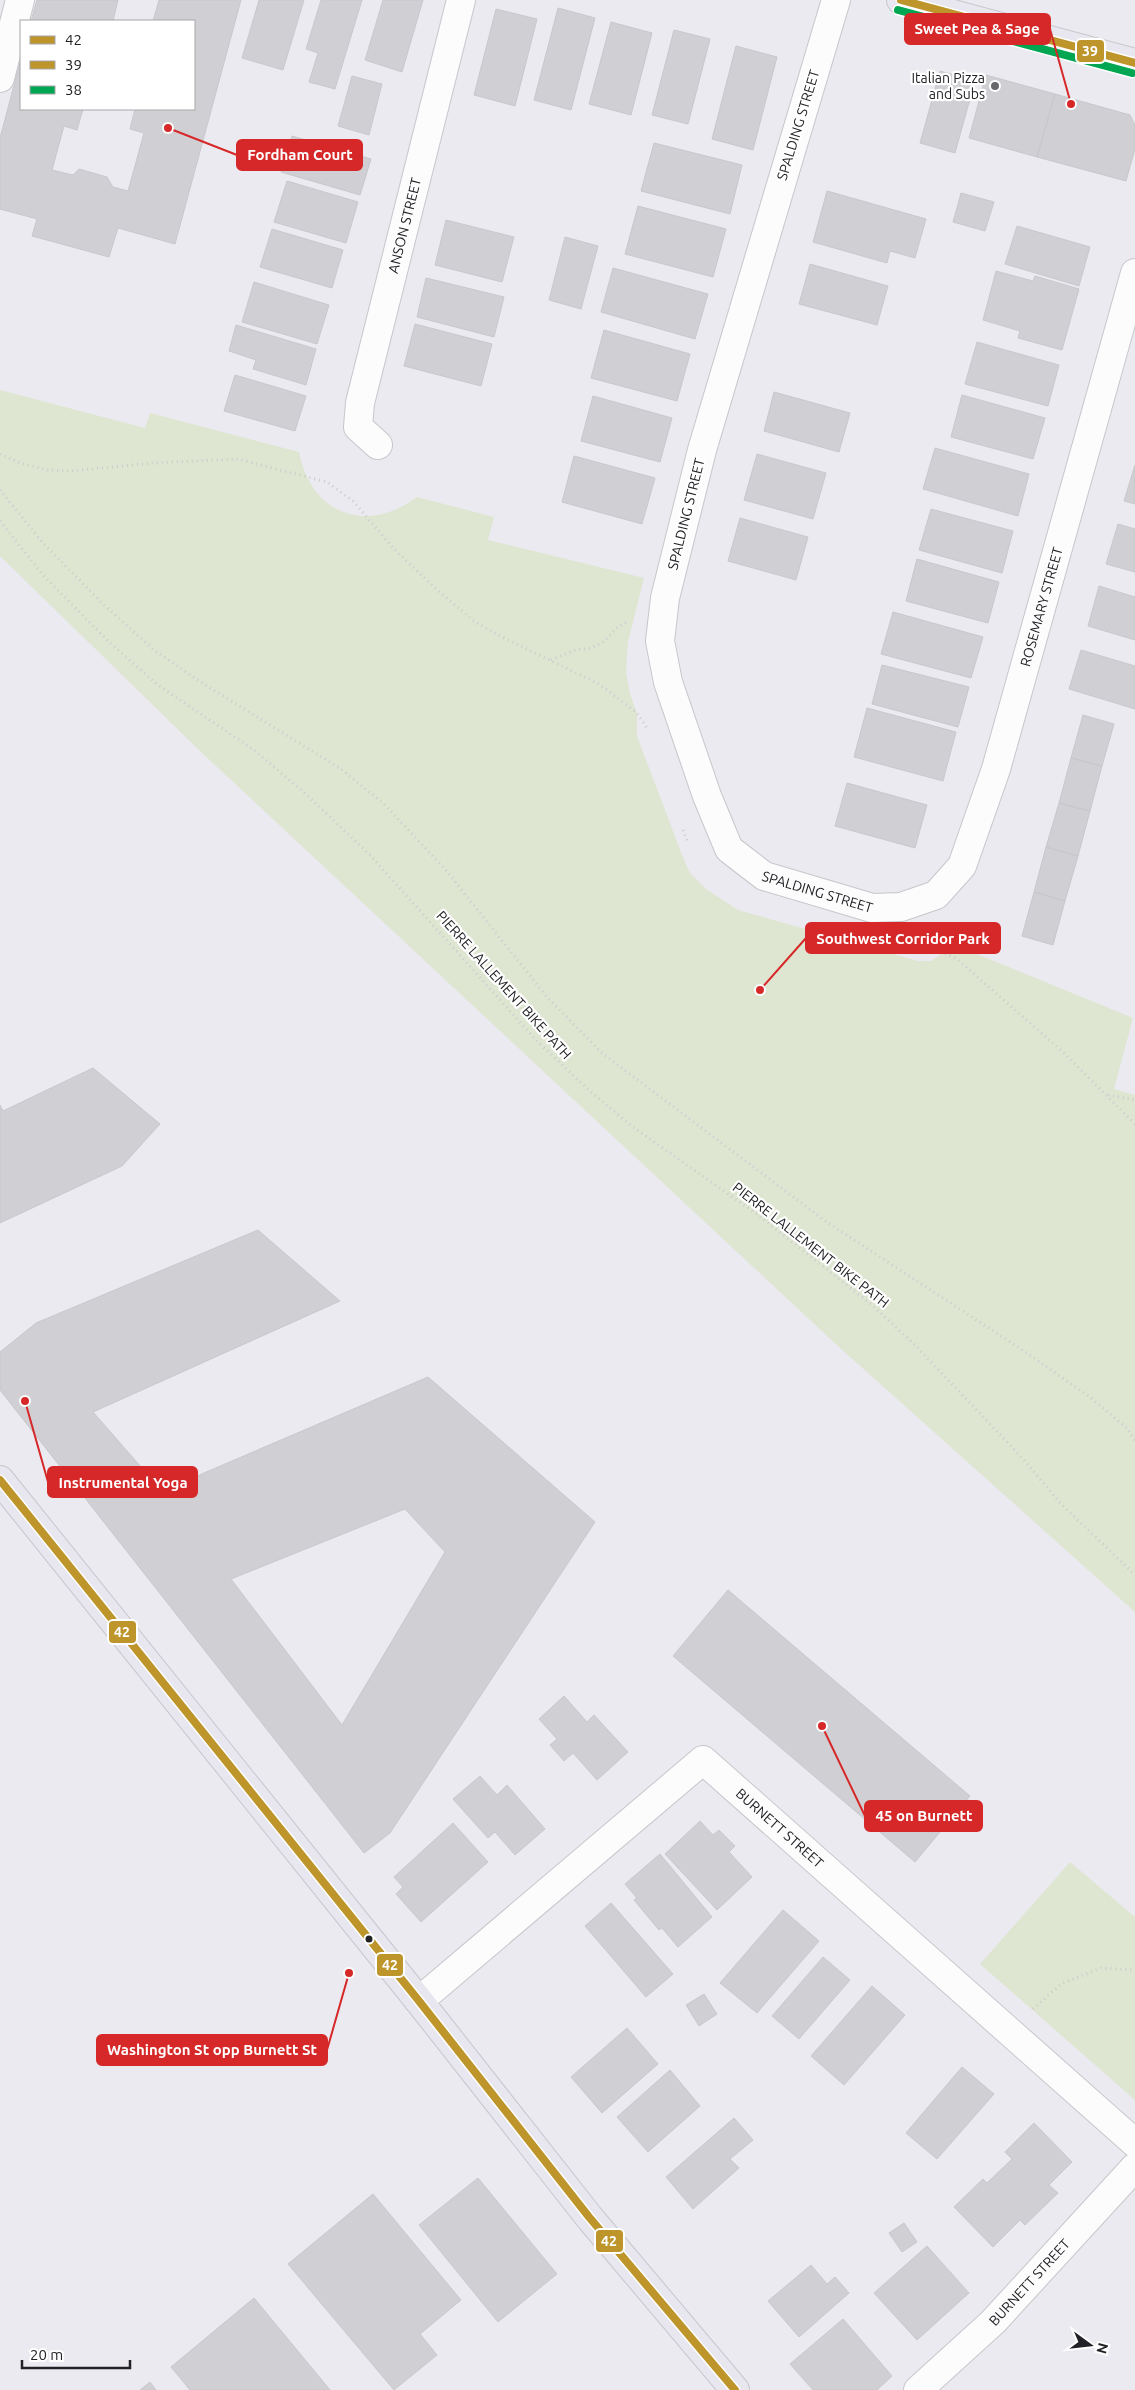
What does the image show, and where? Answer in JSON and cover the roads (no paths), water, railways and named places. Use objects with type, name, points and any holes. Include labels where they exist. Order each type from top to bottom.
[{"type":"main road","points":[[901,0],[1135,63]]},
{"type":"main road","points":[[0,1480],[419,2001],[589,2217],[735,2390]]},
{"type":"street","points":[[0,78],[20,0]]},
{"type":"street","name":"ANSON STREET","points":[[378,445],[358,427],[360,403],[461,0]]},
{"type":"street","name":"SPALDING STREET","points":[[836,0],[702,450],[665,598],[660,641],[668,682],[707,796],[729,849],[764,876],[872,908],[901,907]]},
{"type":"street","name":"ROSEMARY STREET","points":[[901,907],[936,896],[962,866],[996,769],[1135,272]]},
{"type":"street","name":"BURNETT STREET","points":[[419,2001],[703,1760],[1135,2142]]},
{"type":"street","name":"BURNETT STREET","points":[[918,2390],[992,2322],[1135,2167]]},
{"type":"place","name":"Italian Pizza and Subs","points":[[995,86]]},
{"type":"place","name":"Sweet Pea & Sage","points":[[1071,104]]},
{"type":"place","name":"Fordham Court","points":[[168,128]]},
{"type":"place","name":"Southwest Corridor Park","points":[[760,990]]},
{"type":"place","name":"Instrumental Yoga","points":[[25,1401]]},
{"type":"place","name":"45 on Burnett","points":[[822,1726]]},
{"type":"place","name":"Washington St opp Burnett St","points":[[349,1973]]}]
